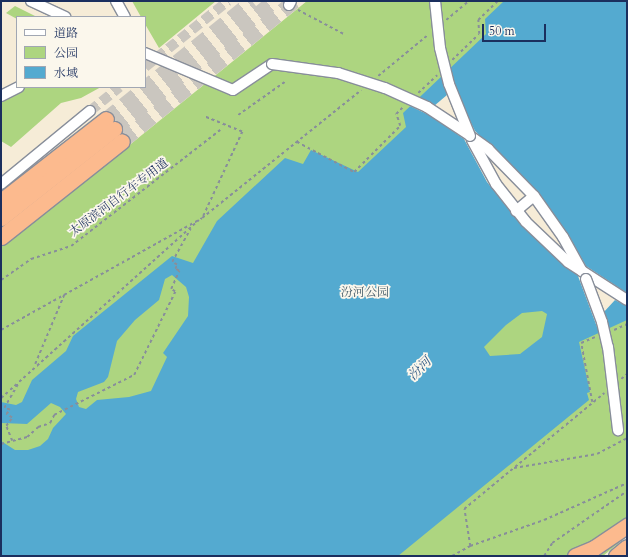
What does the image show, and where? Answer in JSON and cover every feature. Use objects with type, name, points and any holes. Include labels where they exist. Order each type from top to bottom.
[{"type":"highway","points":[[1,201],[114,130]]},
{"type":"highway","points":[[1,218],[114,130]]},
{"type":"highway","points":[[1,237],[114,130]]},
{"type":"highway","points":[[575,556],[594,548],[627,526]]},
{"type":"highway","points":[[616,556],[627,547]]},
{"type":"street","points":[[30,1],[63,16]]},
{"type":"street","points":[[116,1],[124,16]]},
{"type":"street","points":[[435,1],[440,48],[456,102],[486,168],[516,211],[568,262],[627,300]]},
{"type":"street","points":[[146,53],[233,90],[272,64],[338,72],[385,88],[427,107],[488,149],[534,196],[572,251],[602,322],[612,372],[618,430]]},
{"type":"street","points":[[1,96],[17,88]]},
{"type":"street","points":[[3,182],[90,111]]},
{"type":"street","points":[[516,211],[534,196]]},
{"type":"path","points":[[446,21],[469,1]]},
{"type":"path","points":[[290,3],[344,34]]},
{"type":"path","points":[[374,80],[434,31]]},
{"type":"path","points":[[238,115],[286,81]]},
{"type":"path","points":[[1,398],[35,365],[202,218],[362,89]]},
{"type":"path","points":[[1,330],[202,218],[242,132],[205,118]]},
{"type":"path","name":"太原滨河自行车专用道","points":[[1,280],[31,259],[71,246],[220,130]]},
{"type":"path","points":[[1,444],[27,437],[38,427],[50,423],[54,415],[134,375],[175,292],[171,289],[179,271],[175,269],[177,265],[172,262],[192,227]]},
{"type":"path","points":[[35,365],[64,294]]},
{"type":"path","points":[[607,332],[627,324]]},
{"type":"path","points":[[470,546],[464,509],[592,402],[581,343],[600,335]]},
{"type":"path","points":[[12,441],[6,426],[12,418],[6,414],[10,410],[4,408],[20,379]]},
{"type":"path","points":[[512,469],[597,454],[627,438]]},
{"type":"path","points":[[452,556],[470,546],[544,520],[627,483]]},
{"type":"path","points":[[544,556],[552,543],[627,491]]},
{"type":"green space","points":[[132,1],[216,1],[159,48],[146,26],[146,16],[140,16]]},
{"type":"green space","name":"汾河公园","points":[[307,1],[627,1],[627,527],[620,542],[603,556],[1,556],[1,246],[95,173]]},
{"type":"green space","points":[[15,6],[35,16],[16,16],[16,18],[6,13]]},
{"type":"green space","points":[[23,88],[99,88],[81,98],[61,103],[11,147],[1,141],[1,100]]},
{"type":"water","name":"汾河公园","points":[[504,1],[627,1],[627,320],[579,342],[590,392],[587,393],[589,400],[398,556],[1,556],[1,441],[15,450],[28,450],[40,446],[48,439],[53,428],[66,414],[60,407],[51,403],[27,424],[1,423],[1,402],[16,405],[22,402],[32,380],[66,351],[73,336],[172,256],[193,263],[217,221],[285,158],[303,164],[311,150],[358,172],[406,127],[403,113],[486,34],[485,19]],"holes":[[[172,275],[186,287],[189,297],[188,316],[163,353],[167,357],[151,391],[129,397],[97,400],[86,409],[79,407],[76,399],[78,392],[104,382],[108,377],[117,341],[135,320],[159,300],[165,279]],[[542,311],[547,314],[542,337],[520,354],[490,356],[484,347],[506,325],[522,313]]]},
{"type":"pier","points":[[449,66],[463,107],[475,131],[538,192],[568,234],[586,266],[627,293],[627,306],[615,300],[603,313],[608,331],[600,335],[578,276],[522,226],[487,182],[464,139],[431,116],[408,105],[417,97],[434,106],[447,95],[441,74]]},
{"type":"tunnel","points":[[146,66],[228,1]]},
{"type":"tunnel","points":[[146,87],[252,1]]},
{"type":"tunnel","points":[[114,129],[274,1]]},
{"type":"tunnel","points":[[122,141],[294,1]]},
{"type":"tunnel","points":[[90,111],[119,88]]},
{"type":"tunnel","points":[[106,119],[144,88]]},
{"type":"water label","name":"汾河","points":[[420,369]]}]
